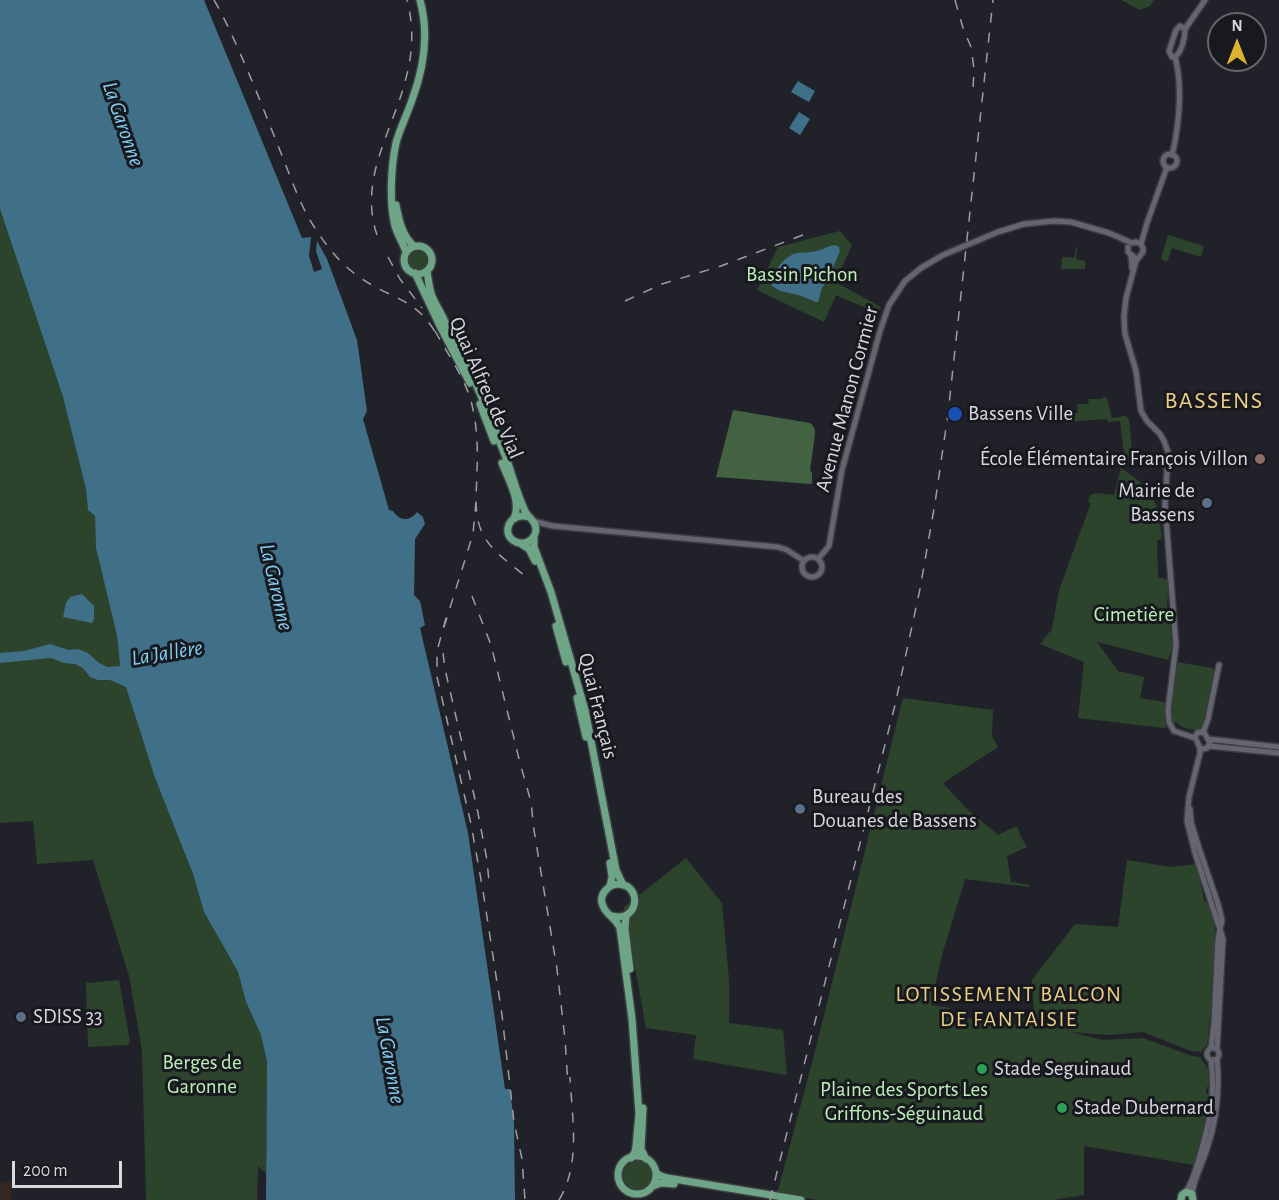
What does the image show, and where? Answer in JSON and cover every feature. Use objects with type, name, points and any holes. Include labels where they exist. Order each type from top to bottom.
[{"type":"main road","points":[[406,252],[396,230],[392,193],[396,143],[422,67],[425,31],[420,0]]},
{"type":"main road","points":[[393,179],[401,225],[406,237],[414,246]]},
{"type":"main road","points":[[414,246],[426,247],[432,262],[427,271],[419,274],[405,266],[406,252],[414,246]]},
{"type":"main road","name":"Quai Alfred de Vial","points":[[427,271],[431,293],[478,388],[524,510],[531,519]]},
{"type":"main road","name":"Quai Alfred de Vial","points":[[414,273],[480,405],[517,503],[517,510],[513,518]]},
{"type":"main road","points":[[521,515],[531,519],[535,534],[529,542],[520,543],[513,540],[508,534],[508,525],[513,518],[521,515]]},
{"type":"main road","name":"Quai Français","points":[[535,534],[534,547],[551,592],[585,710],[616,870],[623,885]]},
{"type":"main road","name":"Quai Français","points":[[520,543],[529,549],[539,569],[580,710],[610,864],[612,877],[610,886]]},
{"type":"main road","points":[[612,916],[621,917],[633,909],[635,900],[631,890],[623,885],[610,886],[603,893],[602,901],[604,910],[617,922],[621,933],[632,1019],[639,1114],[635,1152],[622,1164],[618,1175],[621,1186],[636,1200]]},
{"type":"main road","points":[[626,915],[625,928],[637,1022],[643,1114],[641,1149],[646,1159]]},
{"type":"main road","points":[[630,1158],[646,1159],[651,1162],[656,1173],[668,1178],[801,1200]]},
{"type":"main road","points":[[653,1186],[656,1173]]},
{"type":"main road","points":[[643,1200],[646,1192],[653,1186],[668,1183],[779,1200]]},
{"type":"main road","points":[[630,1193],[646,1192]]},
{"type":"main road","points":[[1181,1200],[1182,1195],[1191,1196]]},
{"type":"street","points":[[1175,57],[1179,52],[1183,28],[1204,0]]},
{"type":"street","points":[[1172,155],[1179,112],[1178,68],[1175,57],[1170,55],[1169,51],[1176,30],[1183,28]]},
{"type":"street","points":[[1167,167],[1164,165],[1164,159],[1172,155]]},
{"type":"street","points":[[1167,167],[1171,168],[1176,164],[1176,159],[1172,155]]},
{"type":"street","points":[[1167,167],[1147,223],[1141,244],[1142,254],[1132,275],[1124,317],[1125,334],[1136,371],[1141,411],[1160,434],[1168,452],[1166,505],[1176,645],[1167,710],[1169,722],[1176,732],[1196,736],[1206,745],[1279,753]]},
{"type":"street","name":"Avenue Manon Cormier","points":[[818,559],[829,546],[842,470],[880,331],[889,305],[905,281],[921,267],[943,255],[998,232],[1039,222],[1071,222],[1102,231],[1130,245]]},
{"type":"street","points":[[1132,275],[1131,256],[1128,252],[1130,245],[1139,238],[1147,223]]},
{"type":"street","points":[[1130,245],[1136,242],[1141,244]]},
{"type":"street","points":[[1131,256],[1139,257]]},
{"type":"street","points":[[531,519],[553,526],[770,546],[787,550],[804,561]]},
{"type":"street","points":[[535,534],[553,526]]},
{"type":"street","points":[[809,557],[818,559],[822,568],[820,574],[814,577],[803,572],[804,561],[809,557]]},
{"type":"street","points":[[1214,1049],[1218,939],[1221,929],[1187,821],[1189,797],[1206,745],[1203,732],[1208,719],[1219,665]]},
{"type":"street","points":[[1196,736],[1203,732]]},
{"type":"street","points":[[1206,745],[1279,747]]},
{"type":"street","points":[[1214,1049],[1220,1054],[1214,1060]]},
{"type":"street","points":[[1191,1196],[1216,1115],[1219,1093],[1214,1060],[1207,1055],[1208,1051],[1214,1049]]},
{"type":"shaded area","points":[[0,1182],[11,1182],[11,1200],[0,1200]]},
{"type":"green space","points":[[1121,0],[1154,0],[1150,6],[1140,10]]},
{"type":"green space","name":"Berges de Garonne","points":[[0,209],[63,397],[86,489],[88,509],[95,516],[96,548],[117,636],[120,667],[155,778],[193,874],[204,912],[238,972],[246,1002],[261,1035],[267,1062],[266,1173],[258,1166],[257,1200],[146,1200],[142,1050],[129,976],[93,860],[37,864],[33,821],[0,823]]},
{"type":"green space","name":"Bassin Pichon","points":[[840,231],[852,245],[835,282],[881,307],[879,314],[836,295],[824,322],[757,290],[778,247]]},
{"type":"green space","points":[[1168,235],[1204,246],[1201,257],[1172,248],[1167,262],[1161,259]]},
{"type":"green space","points":[[1076,247],[1076,259],[1085,261],[1085,269],[1061,269],[1062,257],[1074,258]]},
{"type":"green space","points":[[418,249],[426,252],[429,260],[426,268],[418,271],[410,268],[407,260],[410,252]]},
{"type":"green space","points":[[1107,398],[1112,418],[1126,416],[1129,420],[1133,461],[1125,462],[1120,421],[1108,422],[1107,419],[1063,422],[1065,414],[1078,413],[1077,404],[1088,404],[1089,399]]},
{"type":"green space","points":[[733,410],[810,423],[815,434],[810,471],[812,472],[812,484],[716,477]]},
{"type":"green space","name":"Cimetière","points":[[1121,468],[1147,490],[1159,515],[1162,539],[1157,540],[1158,577],[1169,580],[1167,606],[1173,645],[1168,660],[1097,642],[1118,671],[1144,677],[1140,698],[1170,703],[1177,662],[1212,668],[1215,673],[1203,725],[1198,730],[1186,728],[1176,722],[1164,728],[1078,718],[1084,662],[1040,644],[1052,629],[1059,590],[1091,503],[1088,502],[1090,495],[1095,493],[1114,495]]},
{"type":"green space","name":"Plaine des Sports Les Griffons-Séguinaud","points":[[903,698],[993,710],[992,736],[998,747],[943,783],[966,808],[998,835],[1017,826],[1027,847],[1007,856],[1011,882],[1030,885],[1029,887],[965,879],[942,955],[931,1005],[950,1008],[949,1016],[1016,1024],[1034,1013],[1032,980],[1075,924],[1118,927],[1127,860],[1171,867],[1197,864],[1204,900],[1215,912],[1214,982],[1207,1044],[1201,1052],[1191,1051],[1143,1032],[1109,1035],[1071,1032],[1102,1040],[1143,1038],[1200,1057],[1208,1069],[1210,1086],[1207,1087],[1206,1093],[1210,1097],[1204,1133],[1194,1165],[1084,1146],[1084,1195],[1053,1200],[818,1200],[777,1194]]},
{"type":"green space","points":[[686,858],[722,903],[729,979],[729,1023],[783,1030],[787,1075],[693,1059],[696,1035],[646,1028],[624,907]]},
{"type":"green space","points":[[119,980],[130,1042],[127,1045],[88,1047],[86,983]]},
{"type":"green space","points":[[637,1160],[648,1165],[653,1176],[648,1187],[637,1192],[626,1187],[621,1176],[626,1165]]},
{"type":"water","points":[[0,0],[204,0],[302,238],[311,237],[309,256],[314,272],[322,269],[316,251],[317,241],[327,259],[357,340],[367,411],[363,419],[389,510],[405,519],[417,512],[423,517],[425,524],[415,539],[414,595],[420,601],[425,625],[420,628],[468,833],[505,1089],[510,1089],[514,1123],[515,1200],[266,1200],[267,1062],[261,1035],[246,1002],[238,972],[204,912],[193,874],[155,778],[126,687],[110,680],[90,677],[83,668],[75,664],[51,658],[0,663],[0,653],[24,651],[50,644],[88,653],[107,667],[120,666],[117,636],[96,548],[95,516],[88,510],[86,489],[63,397],[0,209]]},
{"type":"water","points":[[798,81],[815,91],[809,102],[791,92]]},
{"type":"water","points":[[799,112],[810,119],[800,135],[789,128]]},
{"type":"water","name":"Bassin Pichon","points":[[835,245],[840,251],[822,288],[818,302],[780,291],[772,286],[773,276],[787,258],[797,253],[814,252]]},
{"type":"water","points":[[82,594],[94,606],[92,623],[63,617],[70,597]]},
{"type":"railway","points":[[214,0],[246,67],[301,203],[318,232],[333,253],[351,271],[413,307],[431,325],[439,339]]},
{"type":"railway","points":[[377,235],[372,214],[374,174],[408,68],[412,29],[407,0]]},
{"type":"railway","points":[[955,0],[971,47],[974,69],[973,90]]},
{"type":"railway","points":[[770,1200],[895,705],[920,589],[948,414],[993,0]]},
{"type":"railway","points":[[625,301],[662,284],[721,266],[803,235]]},
{"type":"railway","points":[[388,257],[400,279],[422,308]]},
{"type":"railway","points":[[435,331],[461,376],[472,405],[477,446],[478,522],[485,538],[493,548],[525,576]]},
{"type":"railway","points":[[444,627],[473,534],[476,502]]},
{"type":"railway","points":[[472,596],[491,645],[531,802],[557,969],[568,1085]]},
{"type":"railway","points":[[446,618],[437,651],[437,677],[471,824],[483,891],[502,1015],[514,1122],[522,1159],[525,1200]]},
{"type":"railway","points":[[443,653],[477,808],[489,882]]},
{"type":"railway","points":[[559,1200],[566,1186],[573,1156],[570,1077]]},
{"type":"place","name":"Bassens Ville","points":[[955,414]]},
{"type":"place","name":"École Élémentaire François Villon","points":[[1260,459]]},
{"type":"place","name":"Mairie de Bassens","points":[[1207,503]]},
{"type":"place","name":"Bureau des Douanes de Bassens","points":[[800,809]]},
{"type":"place","name":"SDISS 33","points":[[21,1017]]},
{"type":"place","name":"Stade Seguinaud","points":[[982,1069]]},
{"type":"place","name":"Stade Dubernard","points":[[1062,1108]]},
{"type":"district","name":"BASSENS","points":[[1214,401]]},
{"type":"district","name":"LOTISSEMENT BALCON DE FANTAISIE","points":[[1009,1006]]},
{"type":"water label","name":"La Garonne","points":[[123,124]]},
{"type":"water label","name":"La Garonne","points":[[276,587]]},
{"type":"water label","name":"La Jallère","points":[[167,653]]},
{"type":"water label","name":"La Garonne","points":[[390,1060]]}]
